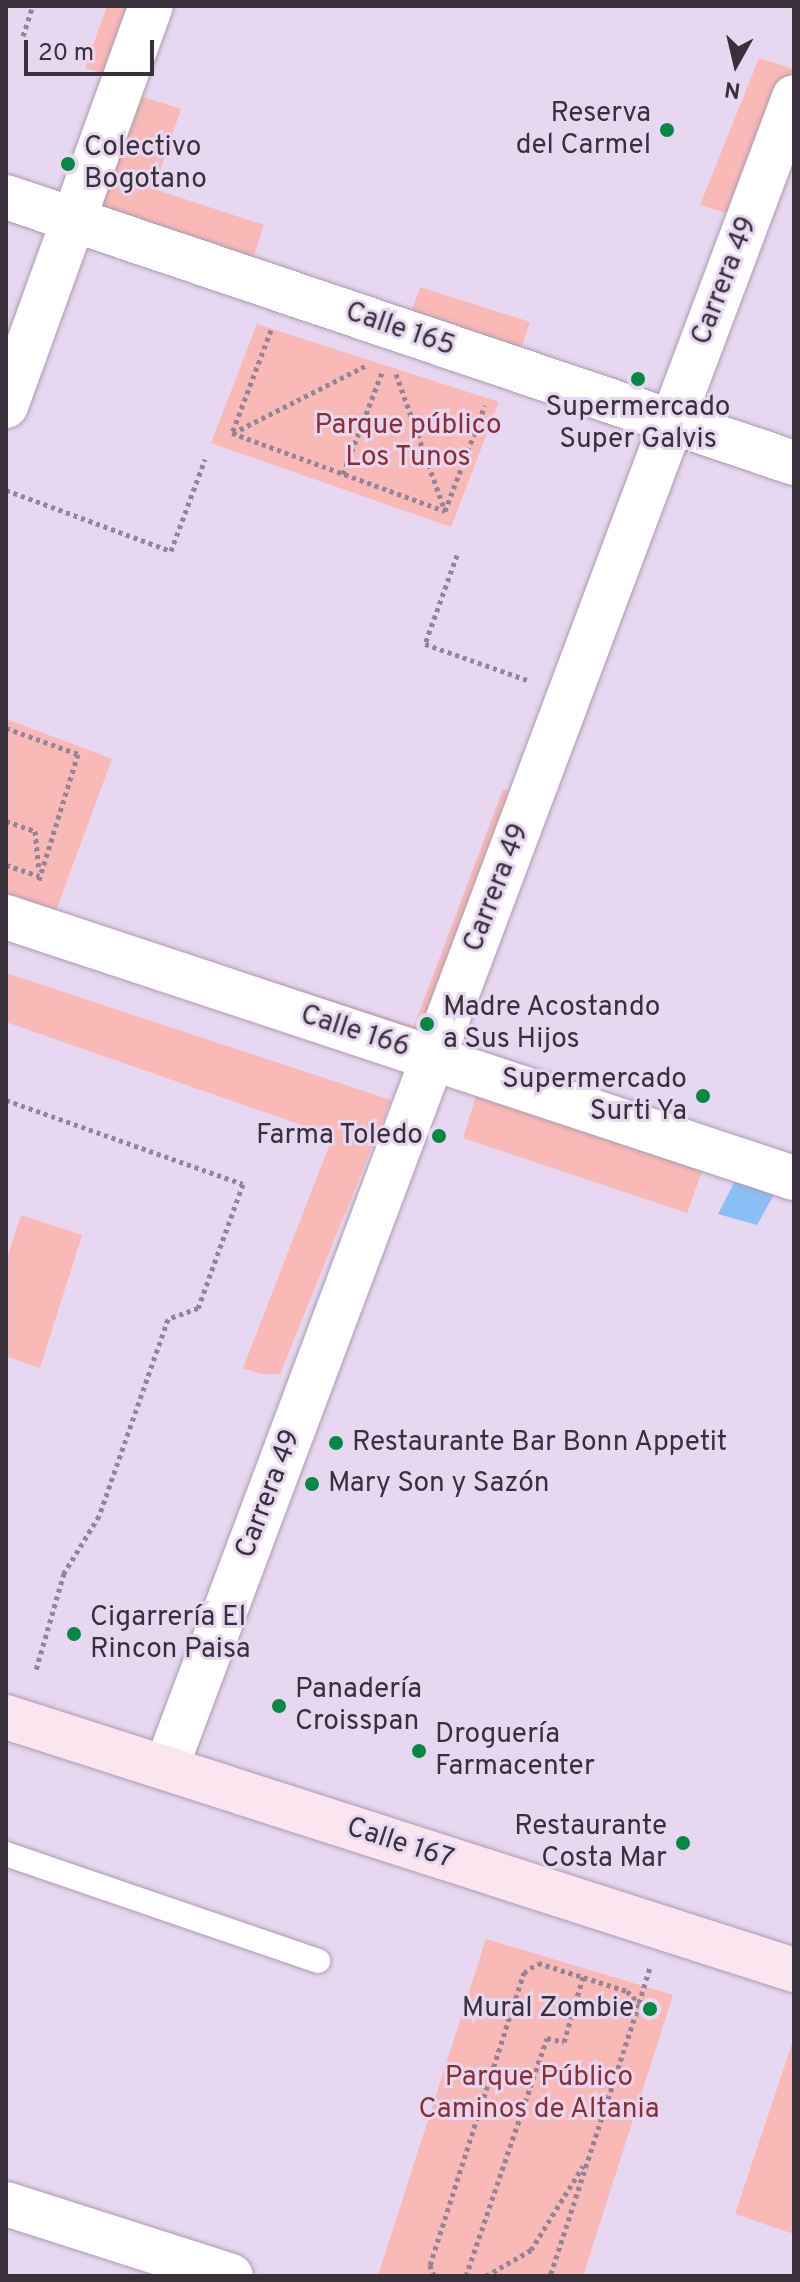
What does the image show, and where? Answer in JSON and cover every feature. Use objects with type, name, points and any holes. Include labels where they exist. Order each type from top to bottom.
[{"type":"street","points":[[6,406],[151,6]]},
{"type":"street","name":"Carrera 49","points":[[166,1768],[794,97]]},
{"type":"street","name":"Calle 165","points":[[6,197],[794,463]]},
{"type":"street","name":"Calle 166","points":[[6,917],[794,1178]]},
{"type":"street","name":"Calle 167","points":[[6,1717],[794,1970]]},
{"type":"street","points":[[6,2204],[231,2276]]},
{"type":"lane","points":[[6,1854],[318,1961]]},
{"type":"path","points":[[23,36],[33,6]]},
{"type":"path","points":[[232,433],[276,317]]},
{"type":"path","points":[[232,433],[376,361]]},
{"type":"path","points":[[343,474],[384,368]]},
{"type":"path","points":[[394,368],[445,511]]},
{"type":"path","points":[[445,511],[486,402]]},
{"type":"path","points":[[232,433],[445,511]]},
{"type":"path","points":[[6,490],[171,551],[205,459]]},
{"type":"path","points":[[457,555],[425,644],[569,695]]},
{"type":"path","points":[[6,728],[78,754],[39,876]]},
{"type":"path","points":[[6,821],[35,831],[39,876]]},
{"type":"path","points":[[6,865],[39,876]]},
{"type":"path","points":[[6,1100],[243,1184],[198,1308],[168,1319],[99,1516],[64,1573],[36,1670]]},
{"type":"path","points":[[550,2276],[652,1962]]},
{"type":"path","points":[[426,2276],[524,1973],[538,1963],[627,1991],[639,2004]]},
{"type":"path","points":[[466,2276],[547,2038],[564,2042],[583,1977]]},
{"type":"path","points":[[486,2276],[531,2250],[588,2159]]},
{"type":"path","points":[[430,2265],[434,2276]]},
{"type":"green space","points":[[107,6],[142,6],[116,77],[85,68]]},
{"type":"green space","points":[[759,58],[793,69],[736,216],[700,205]]},
{"type":"green space","points":[[137,95],[181,109],[154,189],[264,225],[249,270],[95,219]]},
{"type":"green space","points":[[420,287],[530,322],[519,354],[409,318]]},
{"type":"green space","name":"Parque público Los Tunos","points":[[257,324],[499,402],[451,527],[211,443]]},
{"type":"green space","points":[[6,719],[112,759],[55,913],[6,896]]},
{"type":"green space","points":[[503,789],[516,794],[429,1044],[138,938],[414,1026]]},
{"type":"green space","points":[[6,973],[391,1100],[280,1374],[261,1374],[243,1368],[333,1136],[6,1022]]},
{"type":"green space","points":[[476,1096],[702,1171],[687,1213],[463,1138]]},
{"type":"green space","points":[[21,1215],[82,1235],[40,1368],[6,1356],[6,1261]]},
{"type":"green space","name":"Parque Público Caminos de Altania","points":[[486,1939],[673,1995],[583,2276],[378,2276]]},
{"type":"green space","points":[[794,2038],[794,2234],[735,2214]]},
{"type":"water","points":[[737,1177],[777,1189],[757,1225],[718,1214]]},
{"type":"place","name":"Reserva del Carmel","points":[[667,130]]},
{"type":"place","name":"Colectivo Bogotano","points":[[68,164]]},
{"type":"place","name":"Supermercado Super Galvis","points":[[638,379]]},
{"type":"place","name":"Madre Acostando a Sus Hijos","points":[[427,1024]]},
{"type":"place","name":"Supermercado Surti Ya","points":[[703,1096]]},
{"type":"place","name":"Farma Toledo","points":[[439,1136]]},
{"type":"place","name":"Restaurante Bar Bonn Appetit","points":[[336,1443]]},
{"type":"place","name":"Mary Son y Sazón","points":[[312,1484]]},
{"type":"place","name":"Cigarrería El Rincon Paisa","points":[[74,1634]]},
{"type":"place","name":"Panadería Croisspan","points":[[279,1706]]},
{"type":"place","name":"Droguería Farmacenter","points":[[419,1751]]},
{"type":"place","name":"Restaurante Costa Mar","points":[[683,1843]]},
{"type":"place","name":"Mural Zombie","points":[[650,2009]]}]
